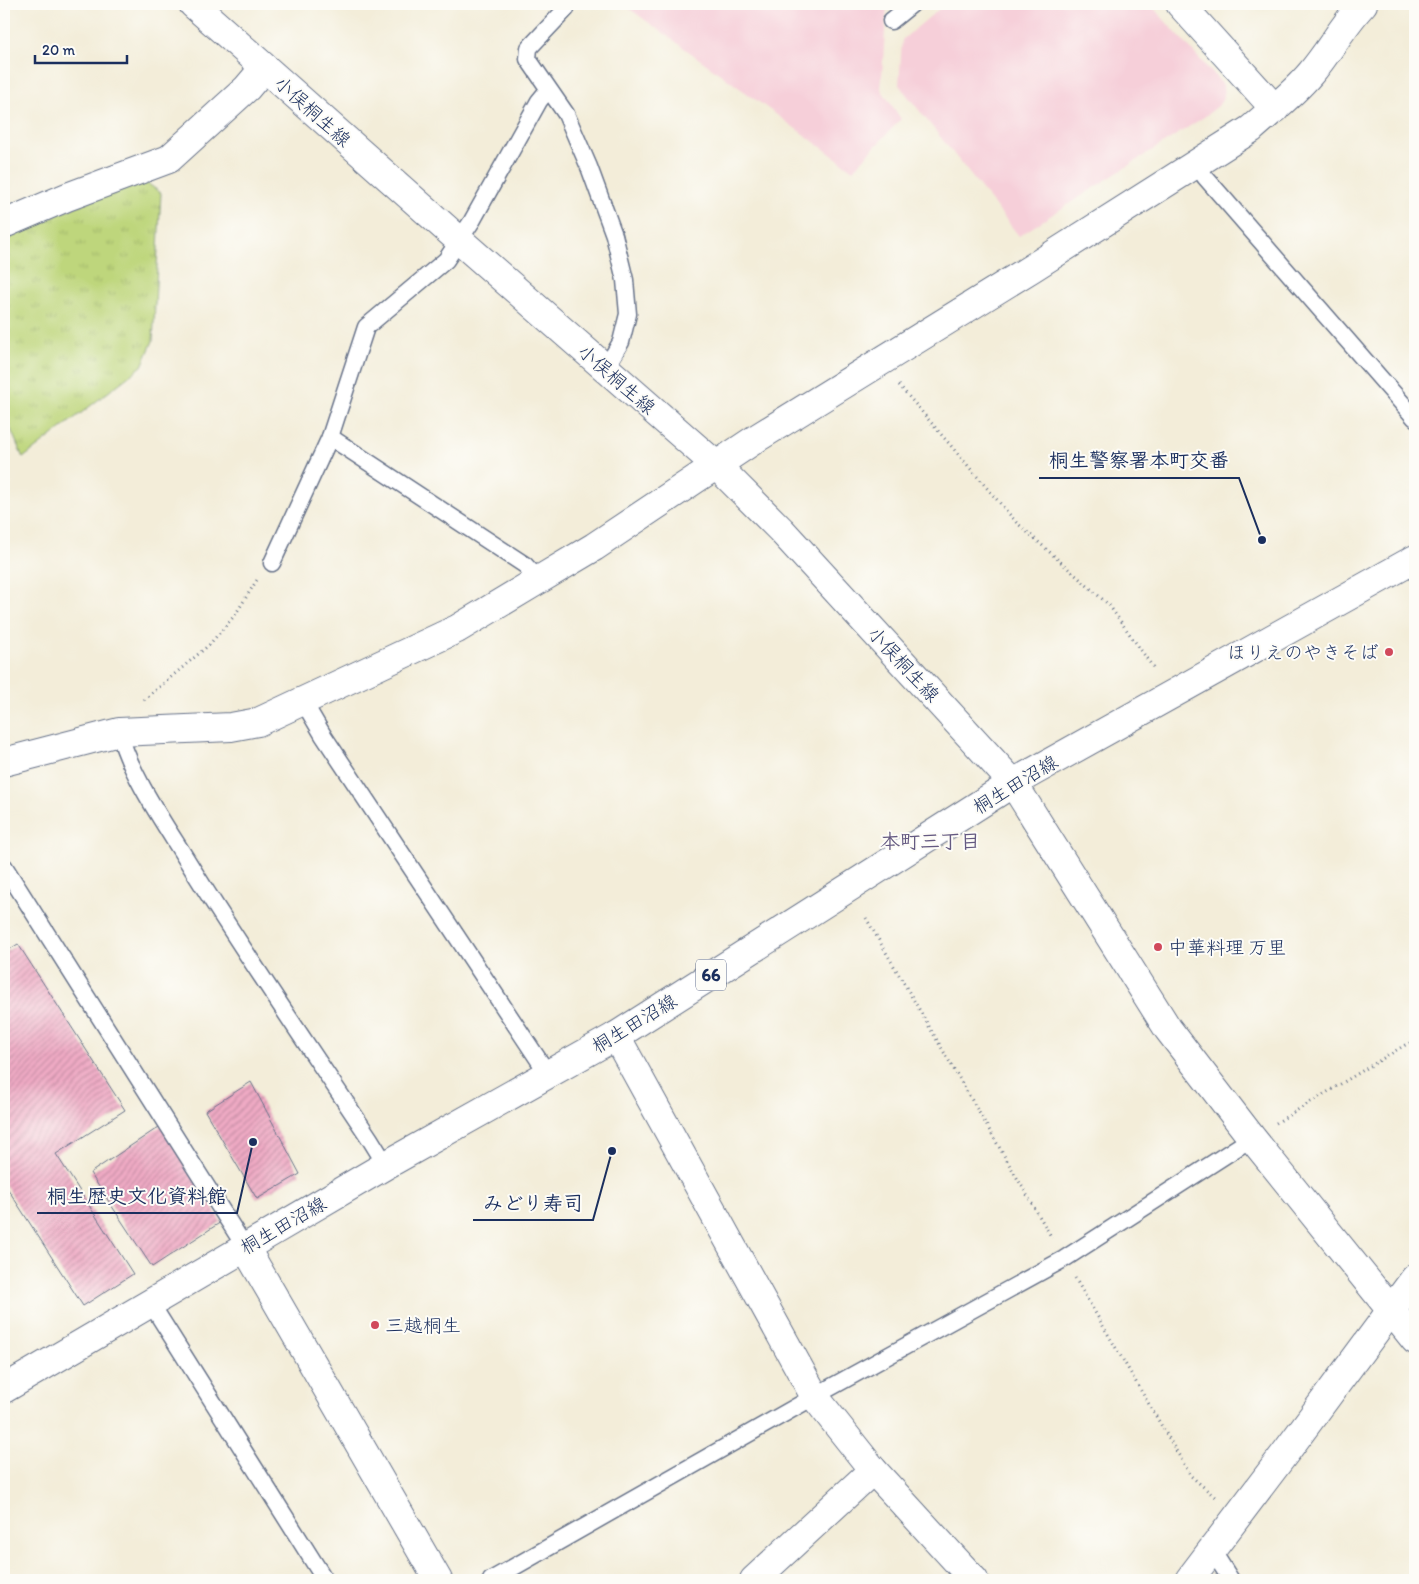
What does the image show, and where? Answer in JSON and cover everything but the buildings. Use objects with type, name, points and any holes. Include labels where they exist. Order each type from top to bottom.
[{"type":"street","name":"小俣桐生線","points":[[193,4],[716,465],[781,530],[1013,783],[1168,1029],[1252,1138],[1415,1340]]},
{"type":"street","points":[[1180,4],[1275,109]]},
{"type":"street","points":[[4,762],[119,732],[244,726],[258,722],[457,629],[594,547],[716,465],[1251,129],[1275,109],[1311,73],[1350,18],[1363,4]]},
{"type":"street","points":[[4,224],[67,196],[169,159],[247,88],[264,68]]},
{"type":"street","name":"桐生田沼線","points":[[4,1389],[386,1165],[616,1036],[1013,783],[1415,559]]},
{"type":"street","points":[[616,1036],[815,1397],[873,1470],[974,1580]]},
{"type":"street","points":[[245,1247],[438,1580]]},
{"type":"street","points":[[1189,1580],[1415,1278]]},
{"type":"street","points":[[754,1580],[873,1470]]},
{"type":"lane","points":[[561,4],[566,9],[529,48],[528,59],[566,114],[589,167],[614,235],[625,280],[628,314],[621,342],[605,369]]},
{"type":"lane","points":[[891,21],[912,4]]},
{"type":"lane","points":[[272,563],[330,437],[366,327],[446,260],[472,220],[539,101],[548,90]]},
{"type":"lane","points":[[1196,164],[1205,177],[1415,418]]},
{"type":"lane","points":[[330,437],[525,565],[539,580]]},
{"type":"lane","points":[[303,701],[323,735],[548,1074]]},
{"type":"lane","points":[[119,732],[124,751],[157,812],[201,885],[386,1165]]},
{"type":"lane","points":[[4,866],[245,1247]]},
{"type":"lane","points":[[491,1580],[1064,1259],[1252,1138]]},
{"type":"lane","points":[[150,1302],[325,1580]]},
{"type":"lane","points":[[1212,1550],[1231,1580]]},
{"type":"path","points":[[880,362],[1016,522],[1108,605],[1155,670]]},
{"type":"path","points":[[138,705],[209,645],[235,615],[262,572],[272,563]]},
{"type":"path","points":[[866,918],[1191,1476],[1216,1498]]},
{"type":"path","points":[[1252,1138],[1415,1039]]},
{"type":"shaded area","points":[[623,4],[887,4],[881,89],[901,119],[853,170]]},
{"type":"shaded area","points":[[945,4],[1150,4],[1223,85],[1224,97],[1218,106],[1204,117],[1019,236],[899,85],[902,40]]},
{"type":"green space","points":[[147,183],[161,193],[153,341],[142,366],[23,458],[4,413],[4,241],[56,215],[92,200]]},
{"type":"place","name":"桐生警察署本町交番","points":[[1262,540]]},
{"type":"place","name":"ほりえのやきそば","points":[[1389,652]]},
{"type":"place","name":"中華料理 万里","points":[[1158,947]]},
{"type":"place","name":"桐生歴史文化資料館","points":[[253,1142]]},
{"type":"place","name":"みどり寿司","points":[[612,1151]]},
{"type":"place","name":"三越桐生","points":[[375,1325]]},
{"type":"district","name":"本町三丁目","points":[[930,841]]}]
